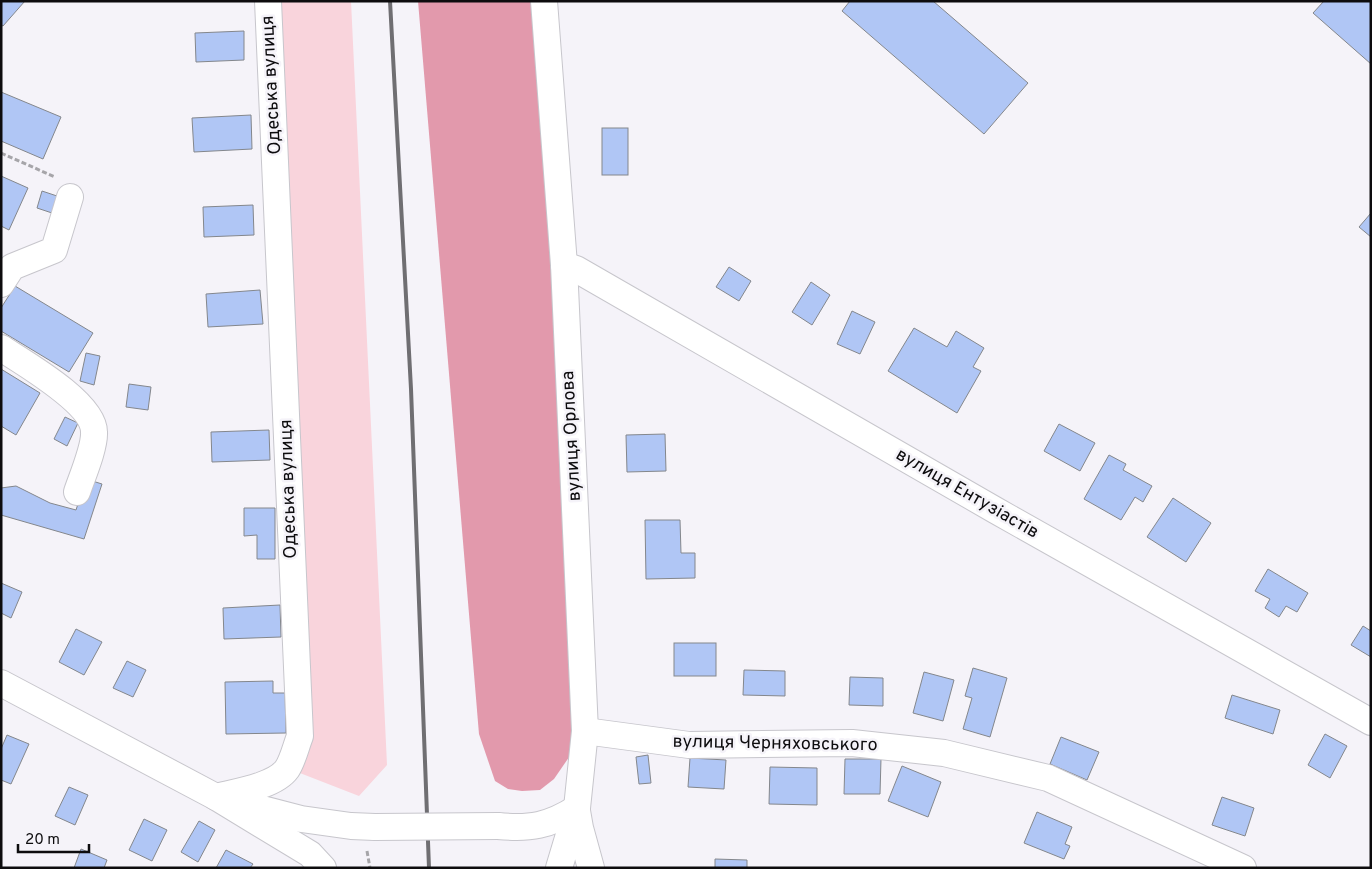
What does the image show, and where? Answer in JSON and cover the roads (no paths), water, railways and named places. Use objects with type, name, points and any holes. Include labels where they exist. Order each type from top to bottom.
[{"type":"street","name":"Одеська вулиця","points":[[216,797],[257,786],[277,778],[287,768],[300,736],[268,1]]},
{"type":"street","name":"вулиця Орлова","points":[[544,1],[564,265],[585,731],[576,808],[559,868]]},
{"type":"street","points":[[1,284],[12,267],[54,250],[70,197]]},
{"type":"street","name":"вулиця Ентузіастів","points":[[564,265],[576,269],[986,505],[1371,722]]},
{"type":"street","points":[[1,348],[62,389],[88,414],[94,432],[90,452],[77,492]]},
{"type":"street","points":[[1,683],[216,797],[310,854],[323,868]]},
{"type":"street","name":"вулиця Черняховського","points":[[585,731],[689,745],[852,743],[944,753],[1048,778],[1244,868]]},
{"type":"street","points":[[216,797],[301,819],[352,826],[376,827],[498,826],[522,828],[542,825],[561,819],[576,808],[591,868]]},
{"type":"railway","points":[[390,1],[411,389],[429,868]]}]
